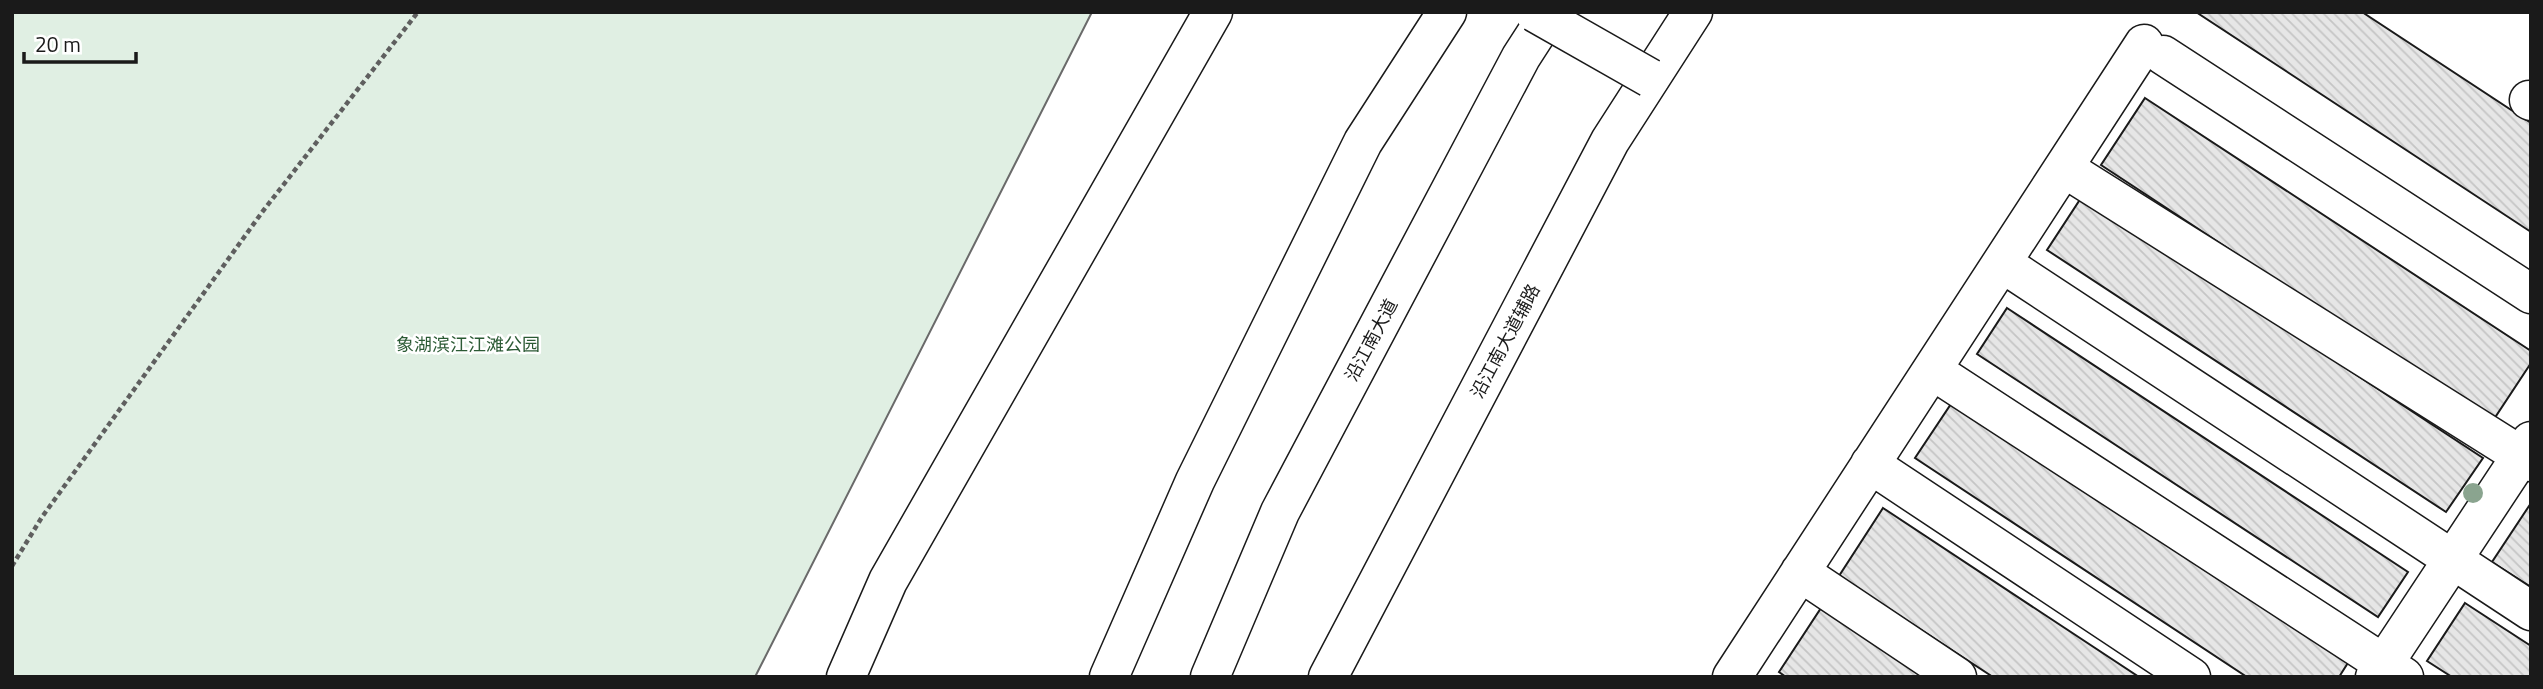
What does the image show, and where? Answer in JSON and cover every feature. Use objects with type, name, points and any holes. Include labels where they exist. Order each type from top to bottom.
[{"type":"main road","points":[[846,677],[888,581],[1213,12]]},
{"type":"main road","points":[[1109,677],[1195,481],[1363,142],[1424,12]]},
{"type":"main road","points":[[1363,142],[1447,12]]},
{"type":"main road","points":[[1534,12],[1650,78]]},
{"type":"main road","name":"沿江南大道","points":[[1210,677],[1280,512],[1521,57],[1550,12]]},
{"type":"main road","name":"沿江南大道辅路","points":[[1328,677],[1610,141],[1693,12]]},
{"type":"main road","points":[[1740,674],[1800,572],[2064,167],[2153,49],[2531,294]]},
{"type":"main road","points":[[1932,370],[2388,672],[2452,559],[2527,453],[2064,167]]},
{"type":"main road","points":[[2002,263],[2531,611]]},
{"type":"main road","points":[[1870,464],[2191,677]]},
{"type":"main road","points":[[1800,572],[1956,677]]},
{"type":"path","points":[[12,566],[49,507],[263,211],[418,12]]},
{"type":"green space","name":"象湖滨江江滩公园","points":[[12,12],[1092,12],[755,677],[12,677]]},
{"type":"building","points":[[2196,12],[2362,12],[2531,123],[2531,232]]},
{"type":"building","points":[[2145,98],[2531,351],[2531,363],[2492,422],[2101,165]]},
{"type":"building","points":[[2083,195],[2483,458],[2446,512],[2047,250]]},
{"type":"building","points":[[2007,308],[2408,572],[2378,617],[1977,354]]},
{"type":"building","points":[[1955,398],[2351,658],[2339,677],[2247,677],[1915,458]]},
{"type":"building","points":[[2531,503],[2531,587],[2492,562]]},
{"type":"building","points":[[1883,508],[2139,677],[1993,677],[1839,576]]},
{"type":"building","points":[[2465,603],[2531,646],[2531,677],[2452,677],[2427,661]]},
{"type":"building","points":[[1823,605],[1931,677],[1786,677],[1779,672]]}]
